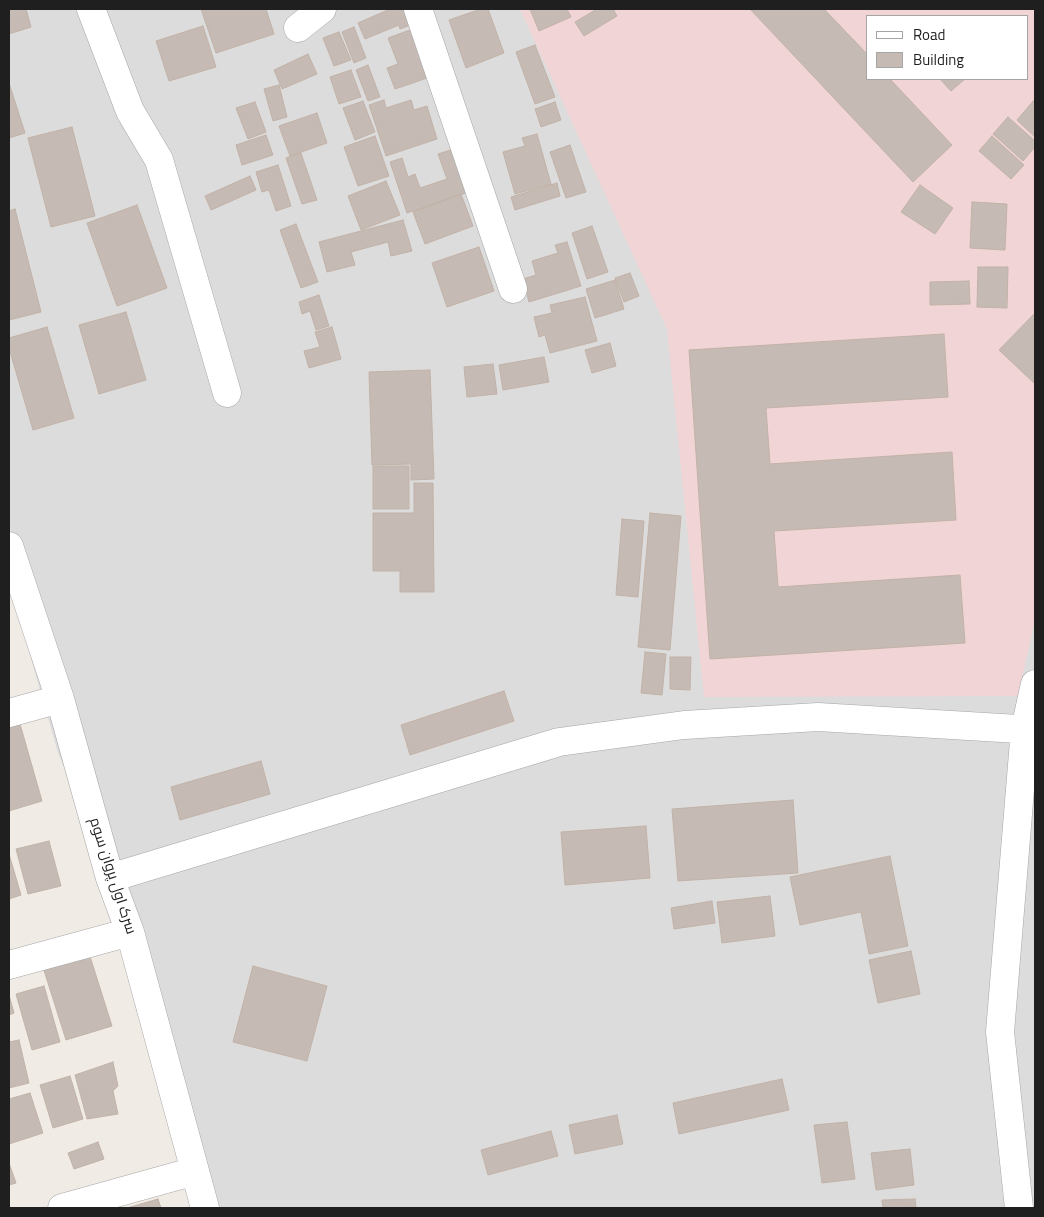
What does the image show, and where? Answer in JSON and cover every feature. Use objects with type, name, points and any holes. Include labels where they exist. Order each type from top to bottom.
[{"type":"street","points":[[91,9],[130,111],[160,160],[227,393]]},
{"type":"street","points":[[298,28],[322,9]]},
{"type":"street","points":[[418,9],[513,289]]},
{"type":"street","name":"سرک اول پروان سوم","points":[[9,546],[60,699],[110,878],[130,932],[205,1208]]},
{"type":"street","points":[[1019,1208],[1000,1032],[1035,684]]},
{"type":"street","points":[[9,713],[60,699]]},
{"type":"street","points":[[110,878],[559,742],[684,724],[818,717],[1030,729]]},
{"type":"street","points":[[9,965],[130,932]]},
{"type":"street","points":[[62,1208],[195,1171]]},
{"type":"shaded area","points":[[9,9],[1035,9],[1035,1208],[201,1208],[110,878],[58,753],[9,582]]},
{"type":"shaded area","points":[[520,9],[1035,9],[1035,619],[1018,696],[704,697],[667,329]]},
{"type":"building","points":[[9,9],[26,9],[31,27],[9,34]]},
{"type":"building","points":[[201,9],[266,9],[274,34],[216,53]]},
{"type":"building","points":[[390,9],[413,9],[418,22],[400,29],[399,25],[365,39],[358,23]]},
{"type":"building","points":[[481,9],[488,9],[504,53],[466,68],[449,20]]},
{"type":"building","points":[[530,9],[567,9],[571,17],[539,31]]},
{"type":"building","points":[[597,9],[613,9],[617,16],[584,36],[575,22]]},
{"type":"building","points":[[750,9],[824,9],[866,53],[866,80],[891,80],[952,145],[913,182]]},
{"type":"building","points":[[203,26],[216,67],[169,81],[156,41]]},
{"type":"building","points":[[421,26],[439,74],[395,89],[387,68],[398,64],[388,38]]},
{"type":"building","points":[[354,27],[366,58],[354,63],[342,32]]},
{"type":"building","points":[[339,32],[351,60],[334,66],[323,38]]},
{"type":"building","points":[[535,45],[555,97],[535,104],[516,52]]},
{"type":"building","points":[[308,54],[317,74],[282,89],[274,70]]},
{"type":"building","points":[[368,65],[380,97],[368,101],[356,70]]},
{"type":"building","points":[[351,70],[361,97],[339,104],[330,77]]},
{"type":"building","points":[[941,80],[964,80],[951,91]]},
{"type":"building","points":[[9,83],[25,133],[9,138]]},
{"type":"building","points":[[279,85],[287,117],[273,121],[264,89]]},
{"type":"building","points":[[1035,99],[1035,137],[1017,120]]},
{"type":"building","points":[[384,100],[386,108],[411,100],[414,110],[427,106],[437,139],[386,156],[369,105]]},
{"type":"building","points":[[363,101],[375,132],[355,140],[343,108]]},
{"type":"building","points":[[255,102],[266,132],[248,139],[236,108]]},
{"type":"building","points":[[555,102],[561,120],[541,127],[535,109]]},
{"type":"building","points":[[317,113],[327,143],[290,156],[279,126]]},
{"type":"building","points":[[1008,117],[1035,141],[1035,147],[1023,161],[993,134]]},
{"type":"building","points":[[72,127],[95,216],[51,227],[28,138]]},
{"type":"building","points":[[537,134],[551,184],[515,194],[503,152],[525,146],[522,138]]},
{"type":"building","points":[[266,135],[273,155],[242,165],[236,145]]},
{"type":"building","points":[[375,136],[389,176],[358,186],[344,147]]},
{"type":"building","points":[[992,136],[1024,165],[1011,179],[979,151]]},
{"type":"building","points":[[570,145],[586,192],[566,198],[550,152]]},
{"type":"building","points":[[454,149],[469,192],[407,213],[390,162],[402,158],[408,177],[415,174],[420,188],[447,179],[438,154]]},
{"type":"building","points":[[301,153],[317,200],[302,204],[286,158]]},
{"type":"building","points":[[278,165],[291,206],[276,211],[269,190],[262,192],[256,172]]},
{"type":"building","points":[[250,176],[256,190],[211,210],[205,196]]},
{"type":"building","points":[[386,181],[400,215],[361,230],[348,196]]},
{"type":"building","points":[[557,183],[560,196],[515,210],[511,197]]},
{"type":"building","points":[[920,185],[953,208],[935,234],[901,212]]},
{"type":"building","points":[[461,194],[473,226],[425,244],[413,212]]},
{"type":"building","points":[[972,202],[1007,204],[1005,250],[970,248]]},
{"type":"building","points":[[137,205],[167,288],[117,306],[87,223]]},
{"type":"building","points":[[15,209],[41,312],[9,320],[9,211]]},
{"type":"building","points":[[403,220],[412,251],[391,256],[388,242],[351,252],[355,265],[327,272],[319,242]]},
{"type":"building","points":[[296,224],[318,282],[301,288],[280,230]]},
{"type":"building","points":[[592,226],[608,272],[587,279],[572,233]]},
{"type":"building","points":[[567,242],[581,286],[529,302],[523,279],[536,275],[532,261],[558,253],[555,245]]},
{"type":"building","points":[[479,247],[494,291],[447,307],[432,263]]},
{"type":"building","points":[[978,267],[1008,267],[1007,308],[977,307]]},
{"type":"building","points":[[630,273],[639,296],[624,302],[615,278]]},
{"type":"building","points":[[615,280],[624,309],[595,318],[586,289]]},
{"type":"building","points":[[969,281],[970,304],[930,305],[930,282]]},
{"type":"building","points":[[319,295],[329,326],[316,330],[310,311],[302,314],[299,302]]},
{"type":"building","points":[[585,297],[597,341],[550,353],[545,335],[539,337],[534,317],[552,313],[550,305]]},
{"type":"building","points":[[126,312],[146,380],[99,394],[79,325]]},
{"type":"building","points":[[1035,313],[1035,384],[999,350]]},
{"type":"building","points":[[47,327],[74,418],[33,430],[9,348],[9,338]]},
{"type":"building","points":[[332,327],[341,359],[309,368],[304,351],[320,347],[315,332]]},
{"type":"building","points":[[944,334],[948,397],[766,408],[770,464],[952,452],[956,520],[774,531],[778,587],[960,575],[965,643],[710,659],[689,350]]},
{"type":"building","points":[[610,343],[616,366],[592,373],[585,350]]},
{"type":"building","points":[[544,357],[549,382],[503,390],[499,365]]},
{"type":"building","points":[[493,364],[497,394],[467,397],[464,367]]},
{"type":"building","points":[[430,370],[434,479],[411,480],[411,464],[372,465],[369,372]]},
{"type":"building","points":[[373,466],[409,466],[409,509],[373,509]]},
{"type":"building","points":[[414,483],[433,483],[434,592],[400,592],[400,571],[373,571],[373,513],[414,513]]},
{"type":"building","points":[[650,513],[681,516],[670,650],[638,647]]},
{"type":"building","points":[[622,519],[644,521],[638,597],[616,595]]},
{"type":"building","points":[[645,652],[666,654],[662,695],[641,693]]},
{"type":"building","points":[[670,657],[691,657],[690,690],[670,689]]},
{"type":"building","points":[[504,691],[514,721],[410,755],[401,725]]},
{"type":"building","points":[[18,717],[42,801],[9,811],[9,720]]},
{"type":"building","points":[[261,761],[270,794],[180,820],[171,787]]},
{"type":"building","points":[[793,800],[798,873],[678,881],[672,809]]},
{"type":"building","points":[[646,826],[650,878],[565,885],[561,832]]},
{"type":"building","points":[[49,841],[61,886],[28,894],[16,849]]},
{"type":"building","points":[[9,854],[21,895],[9,899]]},
{"type":"building","points":[[890,856],[908,946],[869,954],[861,912],[800,925],[790,877]]},
{"type":"building","points":[[770,896],[775,936],[722,943],[717,902]]},
{"type":"building","points":[[712,901],[715,923],[674,929],[671,908]]},
{"type":"building","points":[[88,950],[112,1026],[66,1040],[42,964]]},
{"type":"building","points":[[911,951],[920,994],[878,1003],[869,960]]},
{"type":"building","points":[[253,966],[327,986],[307,1061],[233,1042]]},
{"type":"building","points":[[44,986],[60,1042],[32,1050],[16,994]]},
{"type":"building","points":[[9,995],[14,1013],[9,1015]]},
{"type":"building","points":[[19,1040],[29,1083],[9,1088],[9,1042]]},
{"type":"building","points":[[113,1062],[118,1086],[113,1091],[118,1114],[87,1119],[75,1075]]},
{"type":"building","points":[[70,1076],[83,1119],[53,1128],[40,1085]]},
{"type":"building","points":[[782,1079],[789,1110],[679,1134],[673,1103]]},
{"type":"building","points":[[30,1093],[43,1133],[9,1144],[9,1099]]},
{"type":"building","points":[[617,1115],[623,1144],[575,1154],[569,1125]]},
{"type":"building","points":[[847,1122],[855,1179],[822,1183],[814,1125]]},
{"type":"building","points":[[551,1131],[558,1156],[488,1175],[481,1150]]},
{"type":"building","points":[[98,1142],[104,1159],[74,1169],[68,1153]]},
{"type":"building","points":[[910,1149],[914,1185],[876,1190],[871,1153]]},
{"type":"building","points":[[9,1163],[16,1183],[9,1185]]},
{"type":"building","points":[[158,1199],[161,1208],[127,1208]]},
{"type":"building","points":[[915,1199],[916,1208],[883,1208],[882,1200]]}]
